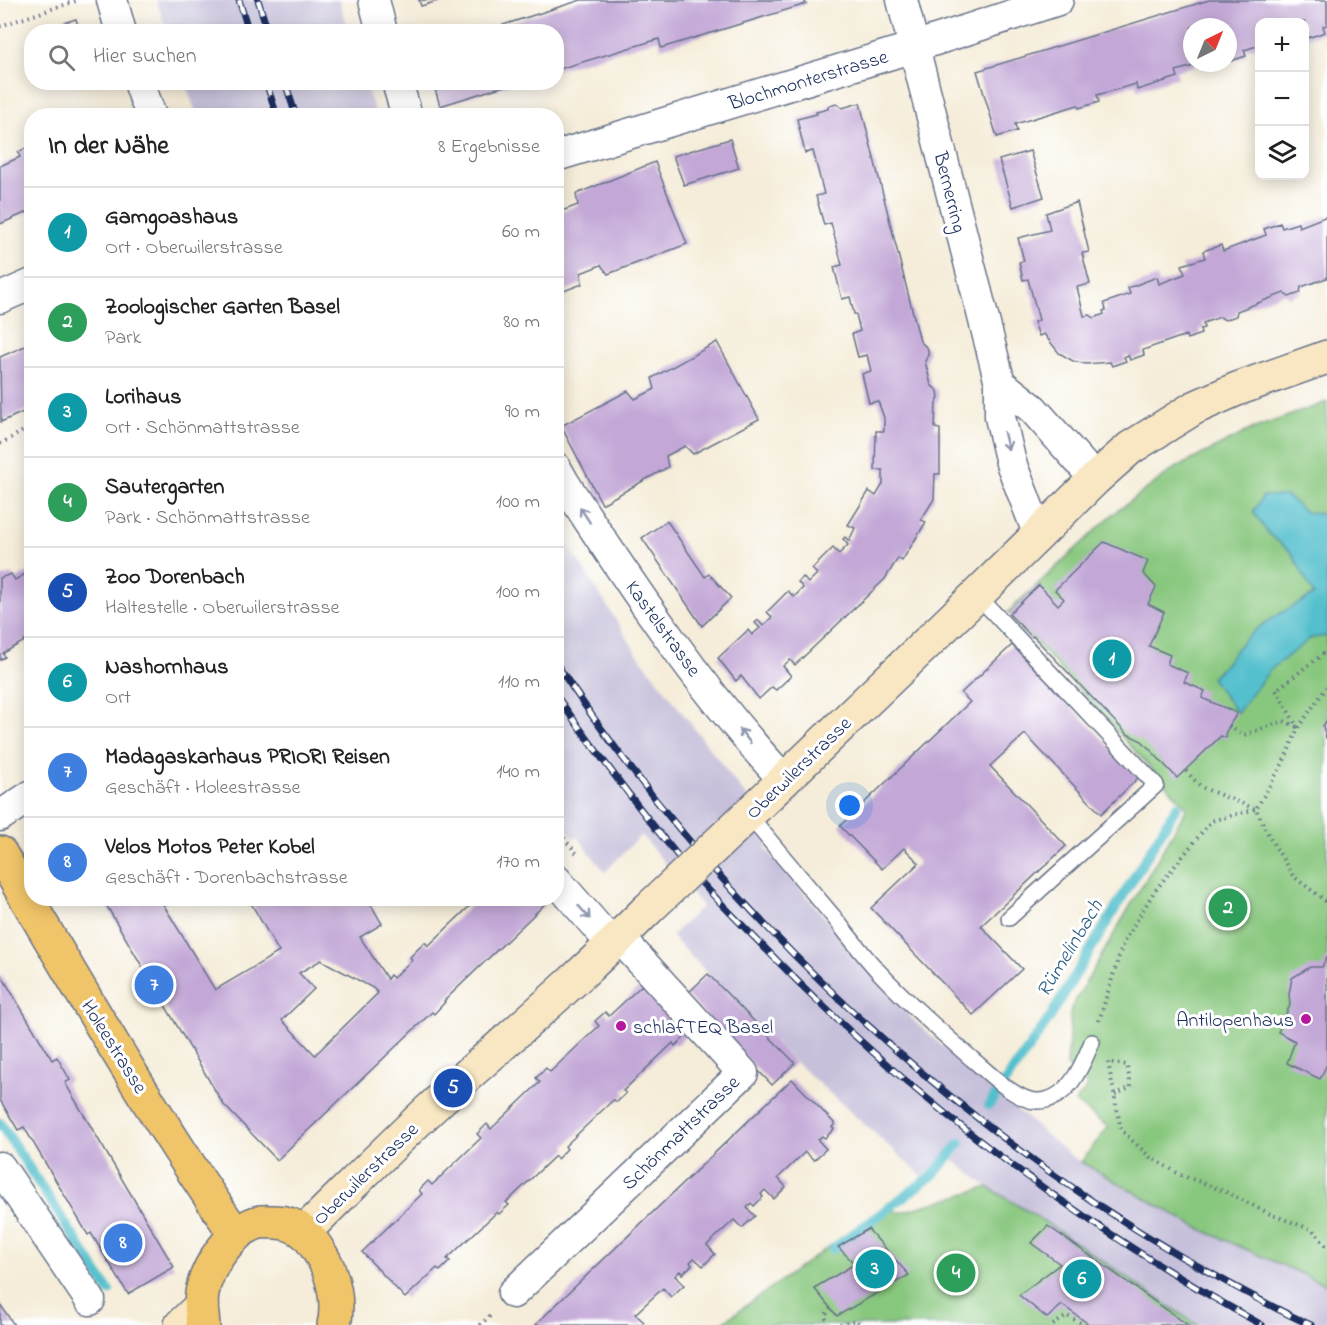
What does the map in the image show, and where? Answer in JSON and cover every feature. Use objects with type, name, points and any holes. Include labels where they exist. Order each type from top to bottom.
[{"type":"main road","name":"Oberwilerstrasse","points":[[304,1232],[390,1146],[518,1032],[615,941],[977,595],[1095,478],[1130,448],[1194,408],[1257,381],[1327,357]]},
{"type":"main road","name":"Holeestrasse","points":[[0,853],[24,894]]},
{"type":"main road","name":"Holeestrasse","points":[[31,906],[93,1012],[200,1183],[236,1235]]},
{"type":"main road","points":[[195,1319],[208,1273],[236,1235],[257,1222],[285,1222],[304,1232],[329,1268],[334,1286],[337,1323]]},
{"type":"street","points":[[112,0],[119,24]]},
{"type":"street","points":[[374,0],[380,24]]},
{"type":"street","name":"Bernerring","points":[[902,0],[1000,383],[1000,417],[1011,463],[1038,533]]},
{"type":"street","name":"Blochmonterstrasse","points":[[564,154],[914,47],[1058,0]]},
{"type":"street","points":[[142,90],[148,108]]},
{"type":"street","points":[[399,90],[404,108]]},
{"type":"street","points":[[0,297],[24,287]]},
{"type":"street","points":[[1000,383],[1033,409],[1095,478]]},
{"type":"street","name":"Kastelstrasse","points":[[564,482],[654,617],[750,742],[784,780]]},
{"type":"street","points":[[0,816],[24,800]]},
{"type":"street","points":[[564,888],[615,941]]},
{"type":"street","name":"Schönmattstrasse","points":[[513,1293],[743,1072],[615,941]]},
{"type":"street","points":[[0,1167],[90,1300]]},
{"type":"lane","points":[[977,595],[1156,785],[1009,918]]},
{"type":"lane","points":[[740,822],[877,971],[994,1078],[1023,1098],[1044,1100],[1061,1092],[1082,1066],[1092,1042]]},
{"type":"path","points":[[0,26],[79,0]]},
{"type":"path","points":[[0,444],[24,430]]},
{"type":"path","points":[[1298,728],[1276,690],[1323,654],[1327,656]]},
{"type":"path","points":[[1327,687],[1298,728],[1283,763],[1256,809],[1211,821],[1154,892],[1124,943],[1092,1042],[1096,1050],[1108,1062],[1121,1130],[1150,1157],[1182,1175],[1224,1191],[1270,1214],[1313,1230],[1327,1247]]},
{"type":"path","points":[[1229,726],[1244,735],[1284,721],[1298,728]]},
{"type":"path","points":[[1186,771],[1201,787],[1256,809],[1293,876],[1327,902]]},
{"type":"path","points":[[1108,1062],[1127,1065],[1131,1087],[1115,1095]]},
{"type":"path","points":[[828,1325],[825,1316],[830,1308]]},
{"type":"path","points":[[1053,1325],[1067,1316],[1086,1325]]},
{"type":"path","points":[[840,1325],[857,1321],[860,1325]]},
{"type":"shaded area","points":[[156,0],[339,0],[347,24],[165,24]]},
{"type":"shaded area","points":[[188,90],[367,90],[374,108],[194,108]]},
{"type":"shaded area","points":[[564,538],[636,652],[776,835],[765,848],[914,1021],[994,1092],[986,1103],[992,1108],[1001,1096],[1081,1162],[1198,1228],[1327,1285],[1327,1325],[1197,1325],[1045,1222],[988,1187],[953,1160],[964,1146],[957,1141],[941,1161],[922,1176],[795,1062],[671,936],[702,906],[641,835],[605,872],[577,836],[573,838],[564,826]]},
{"type":"green space","points":[[1327,402],[1327,1285],[1198,1228],[1081,1162],[1108,1127],[1075,1102],[1088,1087],[1067,1065],[1071,1008],[1187,808],[1008,612],[1113,514],[1174,469],[1252,429]]},
{"type":"green space","points":[[988,1187],[1045,1222],[1197,1325],[719,1325],[890,1203],[898,1213]]},
{"type":"water","points":[[1263,496],[1287,496],[1305,512],[1327,515],[1327,636],[1311,638],[1270,670],[1237,713],[1211,678],[1256,630],[1274,617],[1314,595],[1292,553],[1268,533],[1253,512]]},
{"type":"building","points":[[419,0],[438,0],[438,1],[421,6]]},
{"type":"building","points":[[581,0],[804,0],[806,4],[661,48],[659,39],[564,68],[564,24],[506,24]]},
{"type":"building","points":[[1209,0],[1327,0],[1327,25],[1323,26],[1325,32],[1309,38],[1309,18],[1255,18],[1255,47],[1244,50],[1246,56],[1237,59],[1237,18],[1183,18],[1183,69],[1176,71],[1178,77],[1137,90],[1136,84],[1097,95],[1099,102],[1079,108],[1078,105],[1015,124],[1017,131],[997,137],[977,71]]},
{"type":"building","points":[[76,19],[78,24],[60,24]]},
{"type":"building","points":[[435,90],[491,90],[440,106]]},
{"type":"building","points":[[860,103],[920,341],[928,349],[925,361],[931,385],[938,391],[935,428],[940,429],[940,474],[935,474],[934,499],[921,520],[926,522],[902,561],[898,558],[885,579],[795,665],[790,660],[783,666],[791,676],[776,690],[772,687],[759,699],[741,676],[736,681],[718,658],[748,630],[752,635],[760,628],[755,623],[758,620],[763,626],[772,617],[767,612],[788,591],[794,597],[803,588],[798,582],[803,577],[808,583],[817,574],[812,569],[833,548],[839,554],[848,545],[843,539],[845,537],[849,541],[855,528],[848,525],[869,491],[876,496],[883,484],[883,470],[875,470],[876,431],[884,431],[884,418],[878,401],[869,403],[862,374],[871,371],[867,355],[858,357],[852,334],[860,331],[856,314],[854,314],[850,297],[842,299],[834,267],[842,265],[831,223],[824,225],[816,196],[824,194],[813,151],[805,153],[797,119],[817,114],[816,112],[828,109],[828,106],[837,104],[842,108]]},
{"type":"building","points":[[730,139],[739,168],[684,185],[673,156]]},
{"type":"building","points":[[24,149],[24,214],[0,224],[0,166],[20,157],[18,152]]},
{"type":"building","points":[[1030,151],[1044,197],[1013,207],[999,160]]},
{"type":"building","points":[[655,162],[687,244],[608,274],[601,265],[581,273],[582,284],[564,291],[564,210],[578,205],[576,194]]},
{"type":"building","points":[[1077,202],[1089,252],[1082,253],[1090,284],[1077,287],[1084,316],[1090,315],[1094,318],[1104,314],[1103,311],[1106,310],[1104,303],[1130,294],[1128,288],[1157,277],[1159,284],[1185,274],[1182,265],[1205,258],[1203,251],[1221,245],[1223,251],[1266,235],[1264,229],[1280,223],[1282,228],[1298,223],[1299,227],[1327,216],[1327,278],[1301,287],[1300,293],[1289,297],[1284,293],[1237,311],[1236,316],[1225,320],[1220,317],[1203,323],[1204,328],[1200,329],[1201,334],[1187,339],[1186,335],[1143,350],[1144,355],[1130,360],[1128,355],[1124,357],[1126,361],[1112,366],[1110,362],[1086,364],[1073,361],[1059,353],[1044,334],[1039,336],[1034,322],[1039,320],[1028,279],[1023,280],[1019,262],[1024,261],[1018,238],[1050,230],[1046,213]]},
{"type":"building","points":[[717,342],[759,419],[693,454],[685,446],[666,456],[668,467],[602,504],[564,432],[564,424],[628,391],[635,399],[655,389],[652,378]]},
{"type":"building","points":[[24,346],[24,412],[1,422],[0,357]]},
{"type":"building","points":[[667,521],[705,577],[709,574],[731,598],[702,626],[642,538]]},
{"type":"building","points":[[1104,542],[1148,561],[1143,573],[1156,587],[1148,604],[1164,612],[1149,646],[1170,655],[1167,664],[1188,673],[1184,682],[1205,691],[1202,698],[1237,713],[1225,734],[1226,738],[1221,736],[1177,778],[1142,741],[1127,734],[1009,614],[1039,585],[1058,605],[1064,599],[1055,590]]},
{"type":"building","points":[[11,574],[15,580],[24,575],[24,641],[3,653],[5,657],[0,660],[0,578]]},
{"type":"building","points":[[1012,645],[1139,777],[1101,814],[1025,734],[990,766],[1066,846],[981,926],[1022,969],[973,1015],[871,908],[919,863],[904,848],[882,869],[840,826],[970,702],[961,693]]},
{"type":"building","points":[[1327,720],[1327,737],[1326,738],[1323,726]]},
{"type":"building","points":[[107,906],[164,906],[215,990],[279,952],[253,906],[372,906],[382,924],[360,937],[387,979],[390,975],[393,978],[412,960],[410,957],[425,942],[428,946],[470,906],[543,906],[444,1001],[434,1014],[432,1012],[277,1160],[223,1104]],"holes":[[[321,960],[373,988],[378,993],[315,1055],[282,1020],[314,989],[299,973]]]},
{"type":"building","name":"Antilopenhaus","points":[[1327,956],[1327,1064],[1320,1079],[1287,1063],[1295,1041],[1278,1032],[1290,1005],[1289,994],[1292,978],[1310,967],[1322,967]]},
{"type":"building","points":[[0,973],[52,1060],[57,1057],[70,1080],[65,1083],[174,1267],[128,1294],[91,1233],[88,1235],[24,1127],[18,1130],[0,1100]]},
{"type":"building","points":[[708,974],[795,1063],[772,1085],[686,995]]},
{"type":"building","points":[[642,985],[686,1031],[683,1034],[685,1037],[675,1046],[673,1043],[623,1091],[626,1093],[617,1102],[614,1100],[611,1102],[565,1146],[567,1149],[557,1159],[555,1156],[506,1202],[509,1205],[499,1214],[497,1212],[447,1259],[450,1261],[440,1271],[437,1268],[405,1298],[362,1252],[422,1194],[419,1190],[428,1181],[432,1185],[481,1138],[477,1134],[487,1124],[491,1129],[540,1082],[536,1078],[546,1068],[550,1072],[599,1026],[595,1021],[605,1012],[609,1016]]},
{"type":"building","points":[[792,1079],[835,1124],[832,1127],[834,1129],[825,1138],[822,1136],[818,1140],[826,1149],[814,1160],[805,1152],[778,1178],[786,1187],[774,1199],[765,1190],[761,1194],[763,1197],[754,1206],[751,1203],[747,1208],[755,1216],[742,1228],[734,1220],[707,1245],[715,1254],[703,1266],[694,1258],[690,1262],[692,1265],[682,1274],[680,1271],[675,1276],[684,1285],[671,1297],[663,1288],[635,1314],[644,1322],[641,1325],[535,1325]]},
{"type":"building","points":[[1048,1226],[1188,1325],[1090,1325],[1062,1305],[1047,1318],[1019,1295],[1060,1264],[1031,1243]]},
{"type":"building","points":[[868,1229],[909,1275],[837,1316],[814,1288],[855,1264],[838,1247]]},
{"type":"building","points":[[0,1304],[14,1325],[0,1325]]},
{"type":"waterway","name":"Rümelinbach","points":[[989,1105],[1049,1019],[1177,806]]},
{"type":"waterway","points":[[0,1123],[109,1291]]},
{"type":"waterway","name":"Rümelinbach","points":[[833,1249],[933,1175],[960,1143]]},
{"type":"railway","points":[[239,0],[246,24]]},
{"type":"railway","points":[[258,0],[266,24]]},
{"type":"railway","points":[[269,90],[274,108]]},
{"type":"railway","points":[[288,90],[293,108]]},
{"type":"railway","points":[[564,674],[618,751],[685,836],[758,917],[835,995],[916,1068],[1002,1136],[1090,1199],[1180,1256],[1261,1301],[1311,1325]]},
{"type":"railway","points":[[564,706],[631,797],[688,867],[728,911],[874,1053],[934,1105],[1060,1200],[1193,1286],[1262,1325]]},
{"type":"place","name":"Gamgoashaus","points":[[1112,659]]},
{"type":"place","name":"Zoologischer Garten Basel","points":[[1228,908]]},
{"type":"place","name":"Madagaskarhaus PRIORI Reisen","points":[[154,985]]},
{"type":"place","name":"Antilopenhaus","points":[[1306,1019]]},
{"type":"place","name":"schlafTEQ Basel","points":[[621,1026]]},
{"type":"place","name":"Zoo Dorenbach","points":[[453,1088]]},
{"type":"place","name":"Velos Motos Peter Kobel","points":[[123,1243]]},
{"type":"place","name":"Lorihaus","points":[[875,1269]]},
{"type":"place","name":"Sautergarten","points":[[956,1273]]},
{"type":"place","name":"Nashornhaus","points":[[1082,1279]]}]
